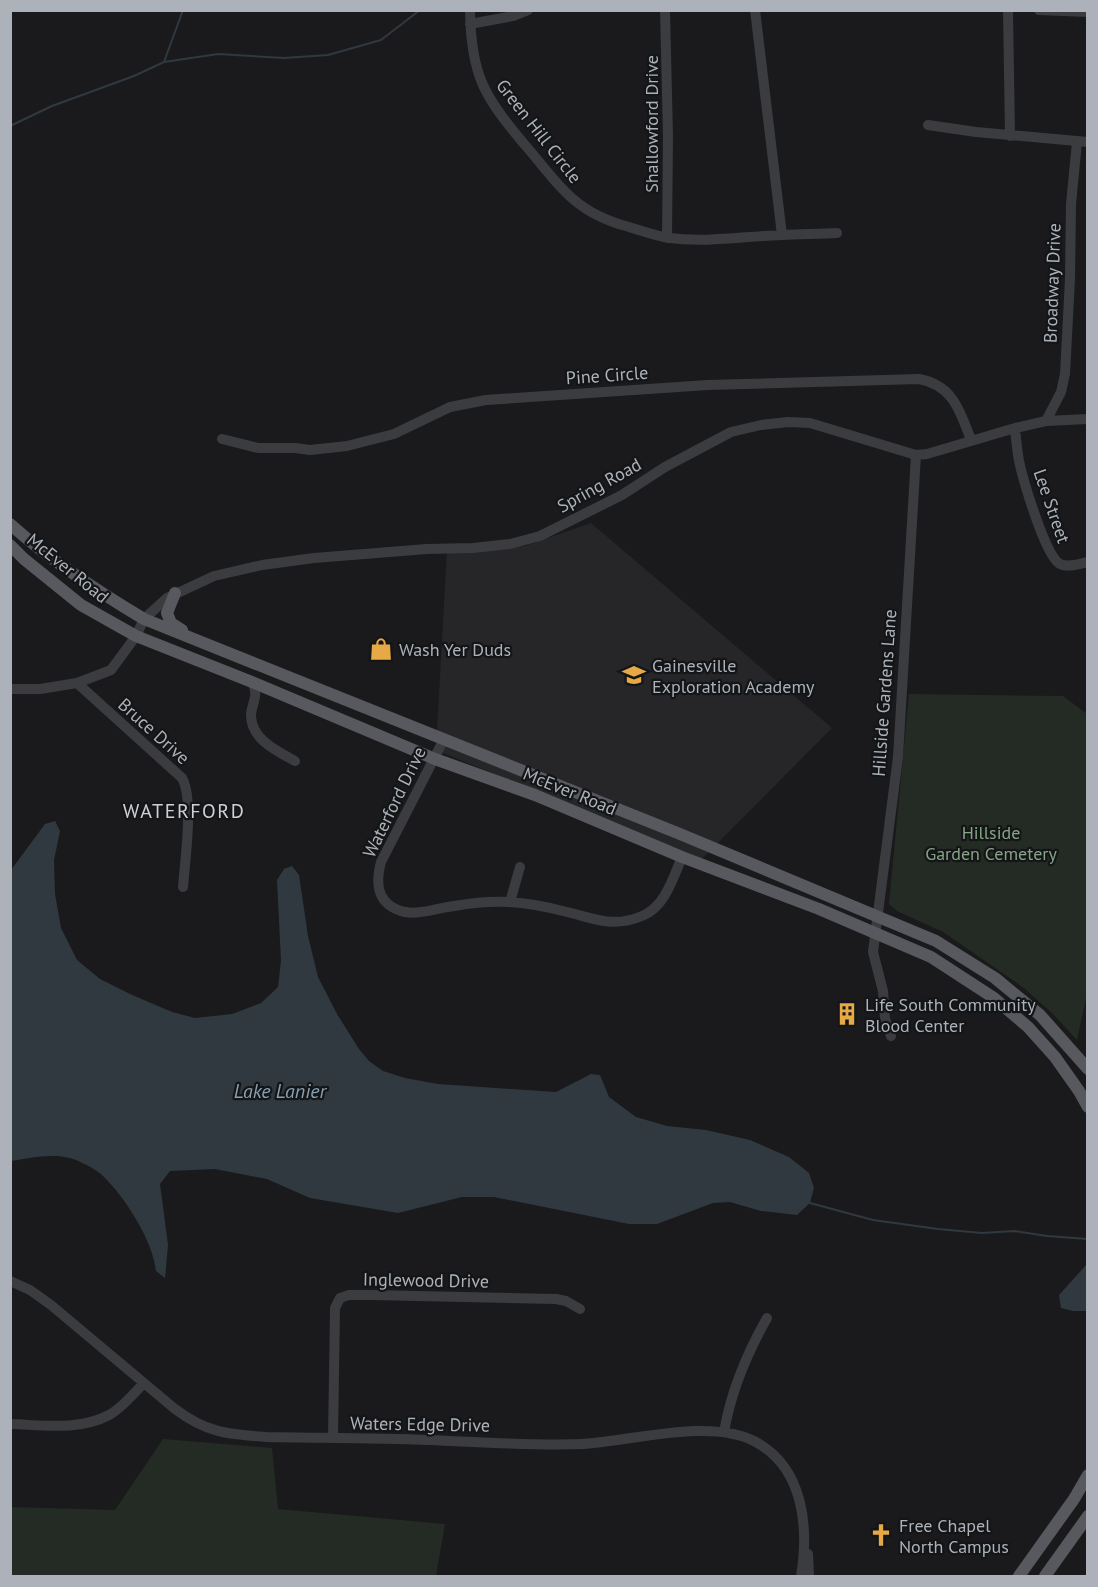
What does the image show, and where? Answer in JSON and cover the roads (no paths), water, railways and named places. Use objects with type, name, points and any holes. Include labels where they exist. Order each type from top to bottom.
[{"type":"main road","name":"McEver Road","points":[[10,524],[35,546],[93,588],[144,619],[680,834],[936,941],[995,978],[1040,1014],[1088,1070]]},
{"type":"main road","name":"McEver Road","points":[[10,545],[33,567],[81,605],[136,636],[435,759],[535,795],[682,857],[819,909],[931,957],[994,998],[1028,1028],[1083,1089],[1088,1107]]},
{"type":"main road","points":[[175,593],[167,613],[171,623],[182,631],[229,650],[239,658]]},
{"type":"main road","points":[[1019,1576],[1074,1499],[1088,1475]]},
{"type":"main road","points":[[1045,1576],[1088,1516]]},
{"type":"street","name":"Green Hill Circle","points":[[470,10],[470,35],[475,69],[483,88],[557,184],[574,201],[593,213],[614,223],[667,238],[721,239],[837,233]]},
{"type":"street","points":[[470,24],[513,16],[528,10]]},
{"type":"street","name":"Shallowford Drive","points":[[665,10],[668,136],[667,238]]},
{"type":"street","points":[[755,10],[782,235]]},
{"type":"street","points":[[1008,10],[1010,136]]},
{"type":"street","points":[[1039,10],[1088,12]]},
{"type":"street","points":[[928,125],[1010,136],[1082,142]]},
{"type":"street","name":"Broadway Drive","points":[[1046,421],[1061,392],[1065,374],[1071,204],[1082,142]]},
{"type":"street","name":"Pine Circle","points":[[222,439],[258,448],[324,449],[369,442],[394,434],[450,407],[486,400],[708,385],[919,379],[931,381],[949,394],[971,440]]},
{"type":"street","name":"Spring Road","points":[[10,689],[40,689],[77,683],[111,670],[136,636],[144,619],[166,598],[214,576],[262,565],[403,551],[473,548],[510,544],[540,536],[622,495],[665,466],[702,446],[731,432],[761,424],[810,423],[916,455],[927,454],[1046,421],[1088,419]]},
{"type":"street","name":"Lee Street","points":[[1015,428],[1019,461],[1048,549],[1058,563],[1065,566],[1088,562]]},
{"type":"street","name":"Hillside Gardens Lane","points":[[891,1036],[885,1019],[883,991],[873,952],[898,757],[916,455]]},
{"type":"street","points":[[252,682],[257,693],[251,714],[255,730],[266,743],[295,761]]},
{"type":"street","name":"Bruce Drive","points":[[77,683],[182,778],[186,786],[188,812],[183,887]]},
{"type":"street","name":"Waterford Drive","points":[[444,739],[381,862],[377,875],[380,895],[395,909],[414,913],[471,904],[510,902],[567,912],[610,923],[624,922],[643,916],[656,908],[666,893],[682,857]]},
{"type":"street","points":[[510,902],[520,867]]},
{"type":"street","name":"Waters Edge Drive","points":[[10,1281],[30,1290],[51,1305],[193,1423],[214,1431],[266,1437],[584,1444],[702,1430],[743,1436],[763,1447],[778,1460],[792,1478],[801,1502],[804,1546],[801,1576]]},
{"type":"street","name":"Inglewood Drive","points":[[333,1438],[335,1308],[340,1298],[349,1295],[371,1295],[556,1299],[566,1301],[580,1309]]},
{"type":"street","points":[[724,1432],[729,1403],[739,1374],[767,1318]]},
{"type":"street","points":[[10,1424],[70,1426],[89,1423],[110,1414],[144,1383]]},
{"type":"street","name":"Waters Edge Drive","points":[[804,1546],[809,1557],[809,1576]]},
{"type":"water","name":"Lake Lanier","points":[[55,821],[60,831],[54,860],[55,894],[61,928],[77,960],[100,979],[172,1012],[195,1018],[232,1014],[261,1003],[278,987],[281,961],[277,880],[284,869],[292,866],[299,875],[308,936],[318,977],[359,1049],[369,1061],[383,1071],[438,1084],[556,1092],[591,1074],[600,1075],[609,1097],[636,1117],[667,1126],[706,1130],[750,1140],[789,1157],[809,1173],[814,1188],[810,1203],[797,1215],[761,1211],[730,1202],[713,1203],[657,1224],[629,1224],[494,1197],[462,1197],[398,1213],[310,1198],[267,1179],[215,1169],[170,1171],[160,1184],[168,1245],[165,1278],[156,1271],[150,1246],[129,1207],[100,1173],[83,1163],[56,1156],[11,1161],[11,870],[45,824]]},
{"type":"water","points":[[1087,1264],[1087,1311],[1061,1308],[1059,1295]]},
{"type":"waterway","points":[[164,62],[183,10]]},
{"type":"waterway","points":[[10,126],[52,106],[134,76],[164,62],[218,54],[284,58],[328,55],[381,40],[420,10]]},
{"type":"waterway","points":[[810,1203],[873,1220],[938,1229],[982,1233],[1015,1231],[1088,1239]]},
{"type":"place","name":"Wash Yer Duds","points":[[381,649]]},
{"type":"place","name":"Gainesville Exploration Academy","points":[[634,675]]},
{"type":"place","name":"Life South Community Blood Center","points":[[847,1014]]},
{"type":"place","name":"Free Chapel North Campus","points":[[881,1535]]},
{"type":"district","name":"WATERFORD","points":[[184,811]]},
{"type":"park label","name":"Hillside Garden Cemetery","points":[[991,842]]}]
